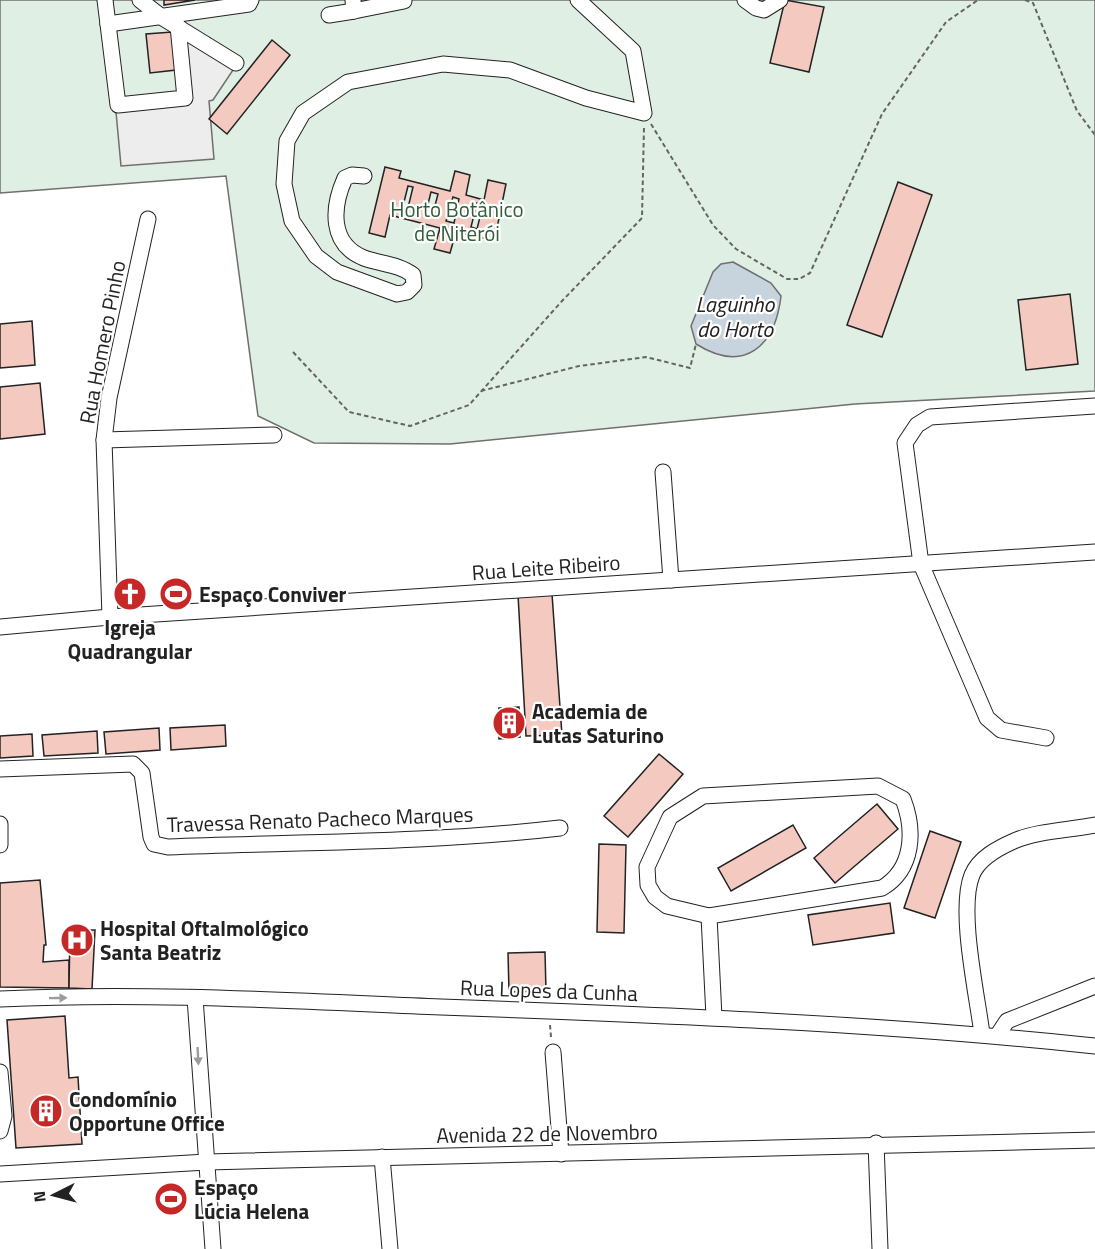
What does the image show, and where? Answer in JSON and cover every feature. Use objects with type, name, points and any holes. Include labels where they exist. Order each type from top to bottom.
[{"type":"street","points":[[105,0],[116,103],[121,106],[185,98],[177,26]]},
{"type":"street","points":[[140,0],[163,18],[236,63]]},
{"type":"street","points":[[108,24],[249,4],[251,0]]},
{"type":"street","points":[[578,0],[633,51]]},
{"type":"street","points":[[364,176],[352,175],[345,178],[336,198],[334,219],[342,242],[363,257],[406,269],[413,275],[414,285],[407,292],[397,294],[337,272],[316,256],[292,221],[284,184],[287,141],[303,113],[348,82],[443,64],[510,70],[586,98],[644,113],[633,51],[626,36],[594,0]]},
{"type":"street","points":[[746,0],[756,8],[764,10],[780,0]]},
{"type":"street","points":[[329,15],[353,6],[404,1]]},
{"type":"street","name":"Rua Homero Pinho","points":[[110,617],[104,440],[109,398],[148,219]]},
{"type":"street","points":[[1046,738],[1001,730],[987,718],[921,564],[905,449],[909,436],[917,425],[930,417],[1095,406]]},
{"type":"street","points":[[104,440],[274,435]]},
{"type":"street","points":[[663,472],[671,580]]},
{"type":"street","name":"Rua Leite Ribeiro","points":[[0,627],[110,617],[1095,552]]},
{"type":"street","name":"Travessa Renato Pacheco Marques","points":[[0,769],[133,764],[142,773],[151,837],[154,844],[168,847],[435,838],[560,828]]},
{"type":"street","points":[[878,786],[903,799],[911,819],[909,852],[889,884],[875,890],[812,898],[709,916],[668,906],[655,897],[648,885],[647,867],[651,857],[670,817],[685,805],[703,796],[878,786]]},
{"type":"street","points":[[0,824],[0,846]]},
{"type":"street","points":[[1095,825],[1017,839],[991,852],[973,873],[967,892],[967,913],[989,1035],[1007,1021],[1095,986]]},
{"type":"street","points":[[709,916],[714,1017]]},
{"type":"street","points":[[195,998],[213,1249]]},
{"type":"street","name":"Rua Lopes da Cunha","points":[[0,999],[195,998],[714,1017],[989,1035],[1095,1046]]},
{"type":"street","points":[[554,1052],[561,1154]]},
{"type":"street","points":[[0,1072],[4,1116],[0,1131]]},
{"type":"street","name":"Avenida 22 de Novembro","points":[[0,1174],[207,1162],[561,1154],[876,1143],[1095,1140]]},
{"type":"street","points":[[876,1143],[880,1249]]},
{"type":"street","points":[[382,1157],[390,1249]]},
{"type":"path","points":[[644,113],[713,225],[736,249],[787,279],[799,279],[810,273],[882,114],[946,22],[978,0]]},
{"type":"path","points":[[1025,0],[1033,3],[1077,111],[1095,135]]},
{"type":"path","points":[[293,352],[349,412],[410,426],[469,405],[562,301],[642,218],[644,113]]},
{"type":"path","points":[[481,391],[579,366],[646,357],[690,368],[696,344]]},
{"type":"path","points":[[548,1011],[554,1052]]},
{"type":"green space","name":"Horto Botânico de Niterói","points":[[0,0],[1095,0],[1095,391],[855,404],[450,444],[314,443],[258,416],[226,176],[0,193]]},
{"type":"shaded area","points":[[183,33],[235,67],[213,100],[209,101],[214,159],[121,166],[116,112],[189,103]]},
{"type":"water","name":"Laguinho do Horto","points":[[733,262],[771,283],[781,296],[778,314],[764,342],[754,350],[742,355],[729,356],[713,353],[696,344],[691,326],[713,272],[721,264]]},
{"type":"building","points":[[164,0],[195,0],[164,5]]},
{"type":"building","points":[[785,0],[824,7],[809,72],[770,63]]},
{"type":"building","points":[[172,32],[176,70],[150,73],[146,34]]},
{"type":"building","points":[[272,40],[290,55],[227,134],[209,119]]},
{"type":"building","points":[[385,167],[401,171],[399,178],[450,191],[455,171],[470,175],[466,195],[484,200],[488,180],[506,184],[496,233],[499,234],[497,241],[456,232],[450,253],[434,249],[440,228],[390,215],[385,237],[369,233]],"holes":[[[408,186],[413,187],[407,212],[402,210]],[[431,192],[438,194],[432,217],[425,216]],[[453,197],[459,199],[454,223],[446,221]],[[477,203],[483,205],[477,229],[471,227]]]},
{"type":"building","points":[[898,182],[932,195],[882,337],[847,325]]},
{"type":"building","points":[[1070,294],[1078,364],[1026,370],[1018,300]]},
{"type":"building","points":[[32,321],[35,365],[0,368],[0,324]]},
{"type":"building","points":[[40,383],[45,434],[0,439],[0,387]]},
{"type":"building","points":[[552,594],[562,735],[526,736],[518,595]]},
{"type":"building","name":"Academia de Lutas Saturino","points":[[519,707],[520,737],[499,739],[499,708]]},
{"type":"building","points":[[225,725],[226,746],[171,750],[170,728]]},
{"type":"building","points":[[159,728],[160,750],[106,754],[104,732]]},
{"type":"building","points":[[97,731],[98,753],[44,756],[42,735]]},
{"type":"building","points":[[32,734],[33,756],[0,758],[0,736]]},
{"type":"building","points":[[659,754],[683,774],[628,837],[604,816]]},
{"type":"building","points":[[877,804],[898,829],[835,883],[814,858]]},
{"type":"building","points":[[793,825],[806,848],[731,891],[718,868]]},
{"type":"building","points":[[930,831],[961,842],[935,918],[904,908]]},
{"type":"building","points":[[599,844],[626,845],[624,933],[597,932]]},
{"type":"building","points":[[40,880],[46,945],[44,945],[43,962],[69,960],[69,988],[0,987],[0,883]]},
{"type":"building","points":[[890,903],[894,933],[813,945],[808,915]]},
{"type":"building","points":[[70,930],[95,930],[92,989],[69,988]]},
{"type":"building","points":[[545,952],[546,991],[509,992],[508,953]]},
{"type":"building","name":"Condomínio Opportune Office","points":[[65,1016],[69,1078],[78,1077],[82,1144],[16,1148],[7,1020]]},
{"type":"place","name":"Igreja Quadrangular","points":[[130,594]]},
{"type":"place","name":"Espaço Conviver","points":[[176,594]]},
{"type":"place","name":"Academia de Lutas Saturino","points":[[509,723]]},
{"type":"place","name":"Hospital Oftalmológico Santa Beatriz","points":[[77,940]]},
{"type":"place","name":"Condomínio Opportune Office","points":[[46,1111]]},
{"type":"place","name":"Espaço Lúcia Helena","points":[[171,1199]]}]
